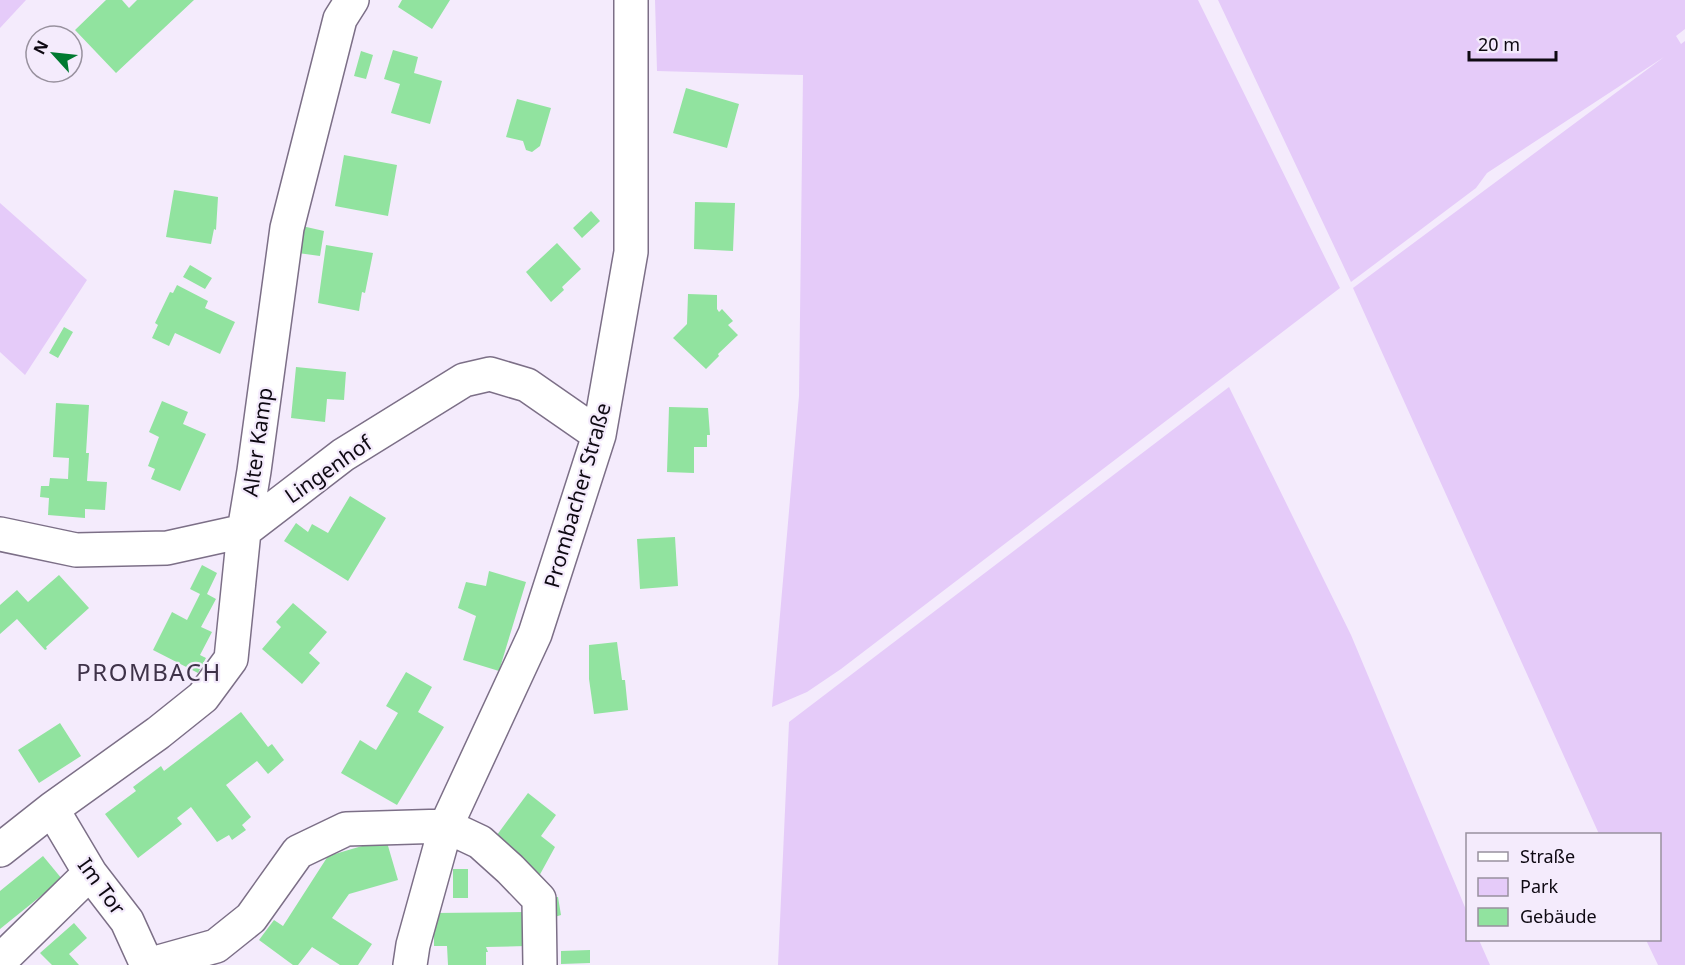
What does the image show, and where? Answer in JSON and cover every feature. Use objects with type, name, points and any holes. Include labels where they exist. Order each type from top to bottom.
[{"type":"street","name":"Alter Kamp","points":[[0,850],[52,809],[204,698],[231,659],[244,531],[287,228],[340,20],[352,0]]},
{"type":"street","name":"Prombacher Straße","points":[[410,965],[413,945],[446,826],[535,634],[599,435],[631,252],[631,0]]},
{"type":"street","name":"Lingenhof","points":[[0,534],[76,550],[166,548],[244,531],[344,455],[465,380],[490,374],[527,385],[599,435]]},
{"type":"street","name":"Im Tor","points":[[52,809],[90,873],[128,921],[148,965]]},
{"type":"street","points":[[148,965],[216,946],[250,918],[298,852],[346,830],[446,826],[480,842],[539,899],[540,965]]},
{"type":"street","points":[[0,961],[90,873]]},
{"type":"green space","points":[[0,0],[26,0],[0,28]]},
{"type":"green space","points":[[655,0],[1198,0],[1340,288],[841,669],[807,692],[772,707],[799,396],[803,75],[657,71]]},
{"type":"green space","points":[[1218,0],[1685,0],[1685,29],[1676,36],[1681,44],[1685,41],[1685,965],[1658,965],[1646,941],[1661,941],[1661,833],[1599,833],[1353,288],[1664,57],[1487,173],[1476,188],[1351,282]]},
{"type":"green space","points":[[0,203],[87,280],[25,375],[0,352]]},
{"type":"green space","points":[[1229,387],[1351,635],[1466,910],[1466,941],[1479,941],[1490,965],[778,965],[789,722]]},
{"type":"building","points":[[106,0],[122,0],[129,8],[137,0],[194,0],[116,73],[84,39],[84,24],[81,24]]},
{"type":"building","points":[[402,0],[450,0],[432,29],[398,7]]},
{"type":"building","points":[[393,50],[418,57],[414,73],[442,81],[430,124],[391,113],[400,84],[384,79]]},
{"type":"building","points":[[361,51],[373,55],[366,79],[354,76]]},
{"type":"building","points":[[686,88],[739,104],[727,148],[673,133]]},
{"type":"building","points":[[517,99],[551,108],[540,146],[532,152],[526,150],[523,141],[506,137]]},
{"type":"building","points":[[344,155],[397,165],[388,216],[335,206]]},
{"type":"building","points":[[174,190],[218,197],[216,230],[214,229],[211,244],[166,237]]},
{"type":"building","points":[[695,202],[735,203],[733,251],[694,249]]},
{"type":"building","points":[[591,211],[600,221],[582,238],[573,228]]},
{"type":"building","points":[[302,226],[324,231],[320,256],[298,253]]},
{"type":"building","points":[[557,243],[581,269],[562,287],[564,290],[551,302],[526,272]]},
{"type":"building","points":[[326,245],[373,253],[359,311],[318,303]]},
{"type":"building","points":[[190,265],[212,278],[205,289],[183,277]]},
{"type":"building","points":[[177,285],[208,301],[205,308],[235,322],[220,354],[175,333],[169,346],[152,338],[158,325],[155,323],[170,292],[173,293]]},
{"type":"building","points":[[688,294],[717,295],[717,309],[719,312],[722,309],[733,321],[728,325],[738,335],[706,369],[673,338],[687,324]]},
{"type":"building","points":[[64,327],[73,332],[58,358],[49,353]]},
{"type":"building","points":[[296,367],[346,372],[344,400],[327,399],[325,422],[291,418]]},
{"type":"building","points":[[162,401],[188,412],[183,424],[206,434],[180,491],[151,479],[155,469],[148,466],[159,437],[149,432]]},
{"type":"building","points":[[56,403],[89,405],[87,481],[107,482],[105,510],[85,509],[85,518],[48,515],[49,498],[40,497],[41,486],[49,486],[50,478],[68,479],[69,458],[53,457]]},
{"type":"building","points":[[669,407],[708,408],[710,435],[707,435],[707,447],[694,447],[694,473],[667,472]]},
{"type":"building","points":[[350,496],[386,518],[348,581],[284,541],[296,523],[308,532],[312,524],[328,533]]},
{"type":"building","points":[[675,537],[678,586],[640,589],[637,539]]},
{"type":"building","points":[[202,565],[217,573],[207,594],[216,599],[201,627],[212,632],[200,655],[206,658],[198,673],[153,650],[172,612],[187,620],[200,594],[190,589]]},
{"type":"building","points":[[489,571],[526,582],[499,671],[463,660],[476,616],[458,608],[466,582],[486,586]]},
{"type":"building","points":[[59,575],[89,608],[45,650],[17,619],[0,634],[0,605],[17,590],[28,602]]},
{"type":"building","points":[[293,603],[327,632],[309,653],[320,663],[302,684],[262,649],[281,627],[276,622]]},
{"type":"building","points":[[617,642],[622,680],[625,680],[628,710],[594,714],[589,679],[589,645]]},
{"type":"building","points":[[406,672],[432,687],[418,712],[444,727],[397,805],[341,773],[360,740],[376,750],[398,713],[386,706]]},
{"type":"building","points":[[241,712],[268,747],[272,744],[284,760],[268,774],[257,761],[226,785],[251,817],[242,825],[246,830],[232,840],[229,835],[217,842],[191,807],[177,818],[182,824],[138,858],[105,814],[136,791],[133,787],[161,766],[164,771]]},
{"type":"building","points":[[60,723],[81,756],[39,783],[18,750]]},
{"type":"building","points":[[528,793],[556,815],[541,836],[555,847],[538,878],[526,870],[530,865],[494,839]]},
{"type":"building","points":[[386,839],[398,880],[349,894],[332,918],[372,944],[358,965],[340,965],[312,947],[298,965],[293,965],[259,940],[274,920],[283,926],[328,856]]},
{"type":"building","points":[[43,856],[62,879],[0,929],[0,891]]},
{"type":"building","points":[[453,869],[468,869],[468,898],[453,898]]},
{"type":"building","points":[[558,897],[561,915],[548,919],[545,898]]},
{"type":"building","points":[[526,912],[526,946],[486,947],[488,952],[486,952],[486,965],[448,965],[447,946],[434,946],[434,913]]},
{"type":"building","points":[[74,923],[87,938],[69,954],[79,965],[52,965],[40,953]]},
{"type":"building","points":[[590,950],[590,963],[561,964],[561,951]]},
{"type":"district","name":"PROMBACH","points":[[149,671]]}]
